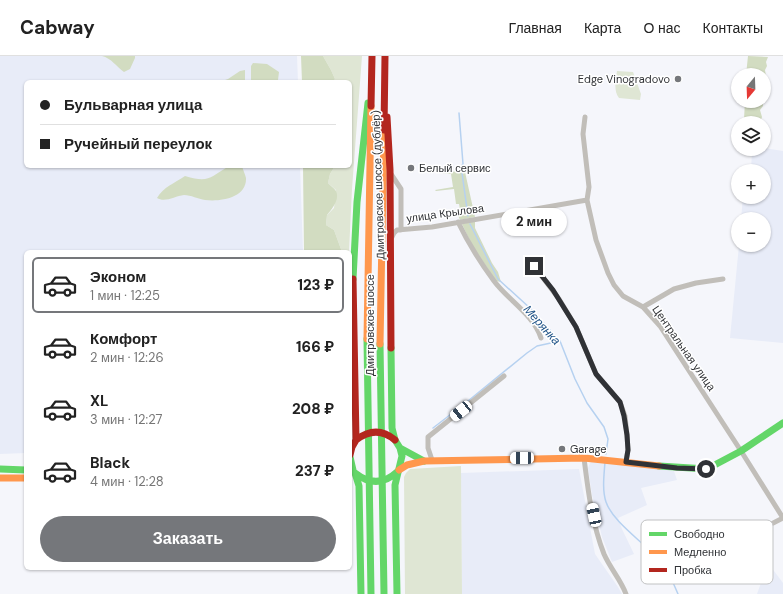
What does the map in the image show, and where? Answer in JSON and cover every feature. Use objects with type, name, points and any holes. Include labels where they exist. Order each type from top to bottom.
[{"type":"main road","name":"Дмитровское шоссе","points":[[371,594],[367,306],[372,56]]},
{"type":"main road","name":"Дмитровское шоссе","points":[[384,594],[380,320],[385,56]]},
{"type":"main road","name":"Дмитровское шоссе (дублёр)","points":[[352,446],[356,440],[354,359],[355,237],[362,147],[371,80]]},
{"type":"main road","name":"Дмитровское шоссе (дублёр)","points":[[384,84],[390,170],[392,428],[395,440],[400,448]]},
{"type":"main road","points":[[352,426],[356,418]]},
{"type":"main road","points":[[353,470],[366,481],[380,483],[393,477],[398,471],[407,465],[428,461],[584,458],[700,470],[711,468],[741,451],[783,423]]},
{"type":"main road","points":[[356,440],[361,436],[374,431],[386,434],[395,440]]},
{"type":"main road","points":[[400,448],[413,456],[428,461]]},
{"type":"main road","points":[[397,594],[395,485],[402,456],[400,448]]},
{"type":"main road","points":[[0,469],[24,470]]},
{"type":"main road","name":"Дмитровское шоссе (дублёр)","points":[[353,470],[358,486],[361,594]]},
{"type":"main road","points":[[0,478],[24,478]]},
{"type":"street","name":"Центральная улица","points":[[585,117],[583,134],[589,187],[587,200],[596,240],[608,274],[614,285],[623,296],[643,307],[660,326],[783,518]]},
{"type":"street","points":[[390,170],[392,177],[401,189],[401,230]]},
{"type":"street","name":"улица Крылова","points":[[391,248],[394,233],[397,230],[458,222],[587,200]]},
{"type":"street","points":[[458,222],[470,246],[495,282],[522,309],[541,338]]},
{"type":"street","points":[[534,266],[559,299],[576,327],[596,374],[620,402],[627,435],[628,450],[626,462]]},
{"type":"street","points":[[643,307],[674,289],[696,283],[723,279]]},
{"type":"street","points":[[428,461],[428,438],[504,376]]},
{"type":"street","points":[[584,458],[590,500],[603,552],[626,594]]},
{"type":"street","points":[[773,523],[783,518]]},
{"type":"shaded area","points":[[0,56],[297,56],[298,80],[24,80],[24,168],[300,168],[303,250],[24,250],[24,453],[0,454]]},
{"type":"shaded area","points":[[771,149],[783,151],[783,343],[730,338],[738,252],[771,252],[771,212],[742,212],[742,204],[771,204],[771,164],[751,164],[752,156],[771,156]]},
{"type":"shaded area","points":[[591,461],[674,471],[677,480],[641,488],[647,505],[618,518],[634,554],[612,562],[602,537],[592,495],[588,468]]},
{"type":"shaded area","points":[[579,469],[595,554],[622,594],[462,594],[461,473]]},
{"type":"shaded area","points":[[773,570],[783,583],[783,594],[757,594],[761,584],[773,584]]},
{"type":"green space","points":[[102,56],[135,56],[135,58],[130,69],[124,72],[111,61]]},
{"type":"green space","points":[[301,56],[323,56],[335,79],[334,80],[302,80]]},
{"type":"green space","points":[[323,56],[362,56],[349,250],[341,250],[334,230],[326,225],[327,215],[334,208],[336,190],[328,183],[330,174],[334,168],[352,168],[352,80],[334,80],[331,70]]},
{"type":"green space","points":[[748,56],[768,57],[766,68],[747,68]]},
{"type":"green space","points":[[253,63],[267,64],[279,72],[278,80],[251,80],[251,66]]},
{"type":"green space","points":[[245,70],[245,80],[225,80],[228,79],[240,71]]},
{"type":"green space","points":[[617,71],[633,72],[641,94],[640,100],[619,98],[615,88]]},
{"type":"green space","points":[[745,108],[762,108],[760,110],[762,116],[744,116]]},
{"type":"green space","points":[[226,168],[243,168],[246,178],[245,185],[237,194],[225,199],[211,200],[184,195],[167,200],[157,198],[166,188],[185,176],[204,179],[213,176]]},
{"type":"green space","points":[[303,168],[334,168],[330,174],[328,183],[336,191],[337,198],[335,204],[327,215],[326,225],[334,230],[341,250],[304,250]]},
{"type":"green space","points":[[441,171],[465,172],[475,217],[460,220],[458,215],[461,215],[459,204],[456,204],[454,189],[435,190],[453,187],[451,174],[441,173]]},
{"type":"green space","points":[[475,221],[475,228],[498,272],[501,282],[496,281],[472,245],[462,224]]},
{"type":"green space","points":[[461,466],[462,594],[405,594],[404,477],[410,469]]},
{"type":"waterway","name":"Мерянка","points":[[459,113],[463,164],[461,167]]},
{"type":"waterway","name":"Мерянка","points":[[462,173],[468,216]]},
{"type":"waterway","name":"Мерянка","points":[[470,224],[498,279],[531,309],[560,341],[575,379],[587,403],[604,427],[608,439],[606,454]]},
{"type":"waterway","points":[[433,428],[537,346],[560,341]]},
{"type":"waterway","name":"Мерянка","points":[[605,462],[604,493],[606,502],[621,524],[641,543]]},
{"type":"waterway","name":"Мерянка","points":[[674,584],[678,594]]},
{"type":"traffic: fast","points":[[353,279],[357,202],[368,103]]},
{"type":"traffic: fast","points":[[367,339],[371,594]]},
{"type":"traffic: fast","points":[[380,344],[384,594]]},
{"type":"traffic: fast","points":[[391,348],[392,428],[395,440],[400,448],[402,456],[395,485],[397,594]]},
{"type":"traffic: fast","points":[[659,466],[707,469],[741,451],[783,423]]},
{"type":"traffic: fast","points":[[400,448],[424,461]]},
{"type":"traffic: fast","points":[[352,466],[353,470]]},
{"type":"traffic: fast","points":[[0,469],[24,470]]},
{"type":"traffic: fast","points":[[355,473],[360,477],[376,482],[386,479],[397,472]]},
{"type":"traffic: fast","points":[[355,473],[359,486],[361,594]]},
{"type":"traffic: slow","points":[[367,339],[371,106]]},
{"type":"traffic: slow","points":[[380,344],[384,130]]},
{"type":"traffic: slow","points":[[399,470],[407,465],[424,461],[584,458],[659,466]]},
{"type":"traffic: slow","points":[[0,478],[24,478]]},
{"type":"traffic: jam","points":[[371,106],[372,56]]},
{"type":"traffic: jam","points":[[384,130],[385,56]]},
{"type":"traffic: jam","points":[[387,117],[390,170],[391,348]]},
{"type":"traffic: jam","points":[[352,447],[356,440],[353,279]]},
{"type":"traffic: jam","points":[[356,440],[366,434],[376,432],[390,436],[395,440]]},
{"type":"place","name":"Edge Vinogradovo","points":[[678,79]]},
{"type":"place","name":"Белый сервис","points":[[411,168]]},
{"type":"place","name":"Garage","points":[[562,449]]},
{"type":"route","points":[[534,266],[548,282],[576,327],[596,374],[617,397],[622,406],[627,435],[628,450],[626,462],[677,468],[700,470],[706,469]]}]
